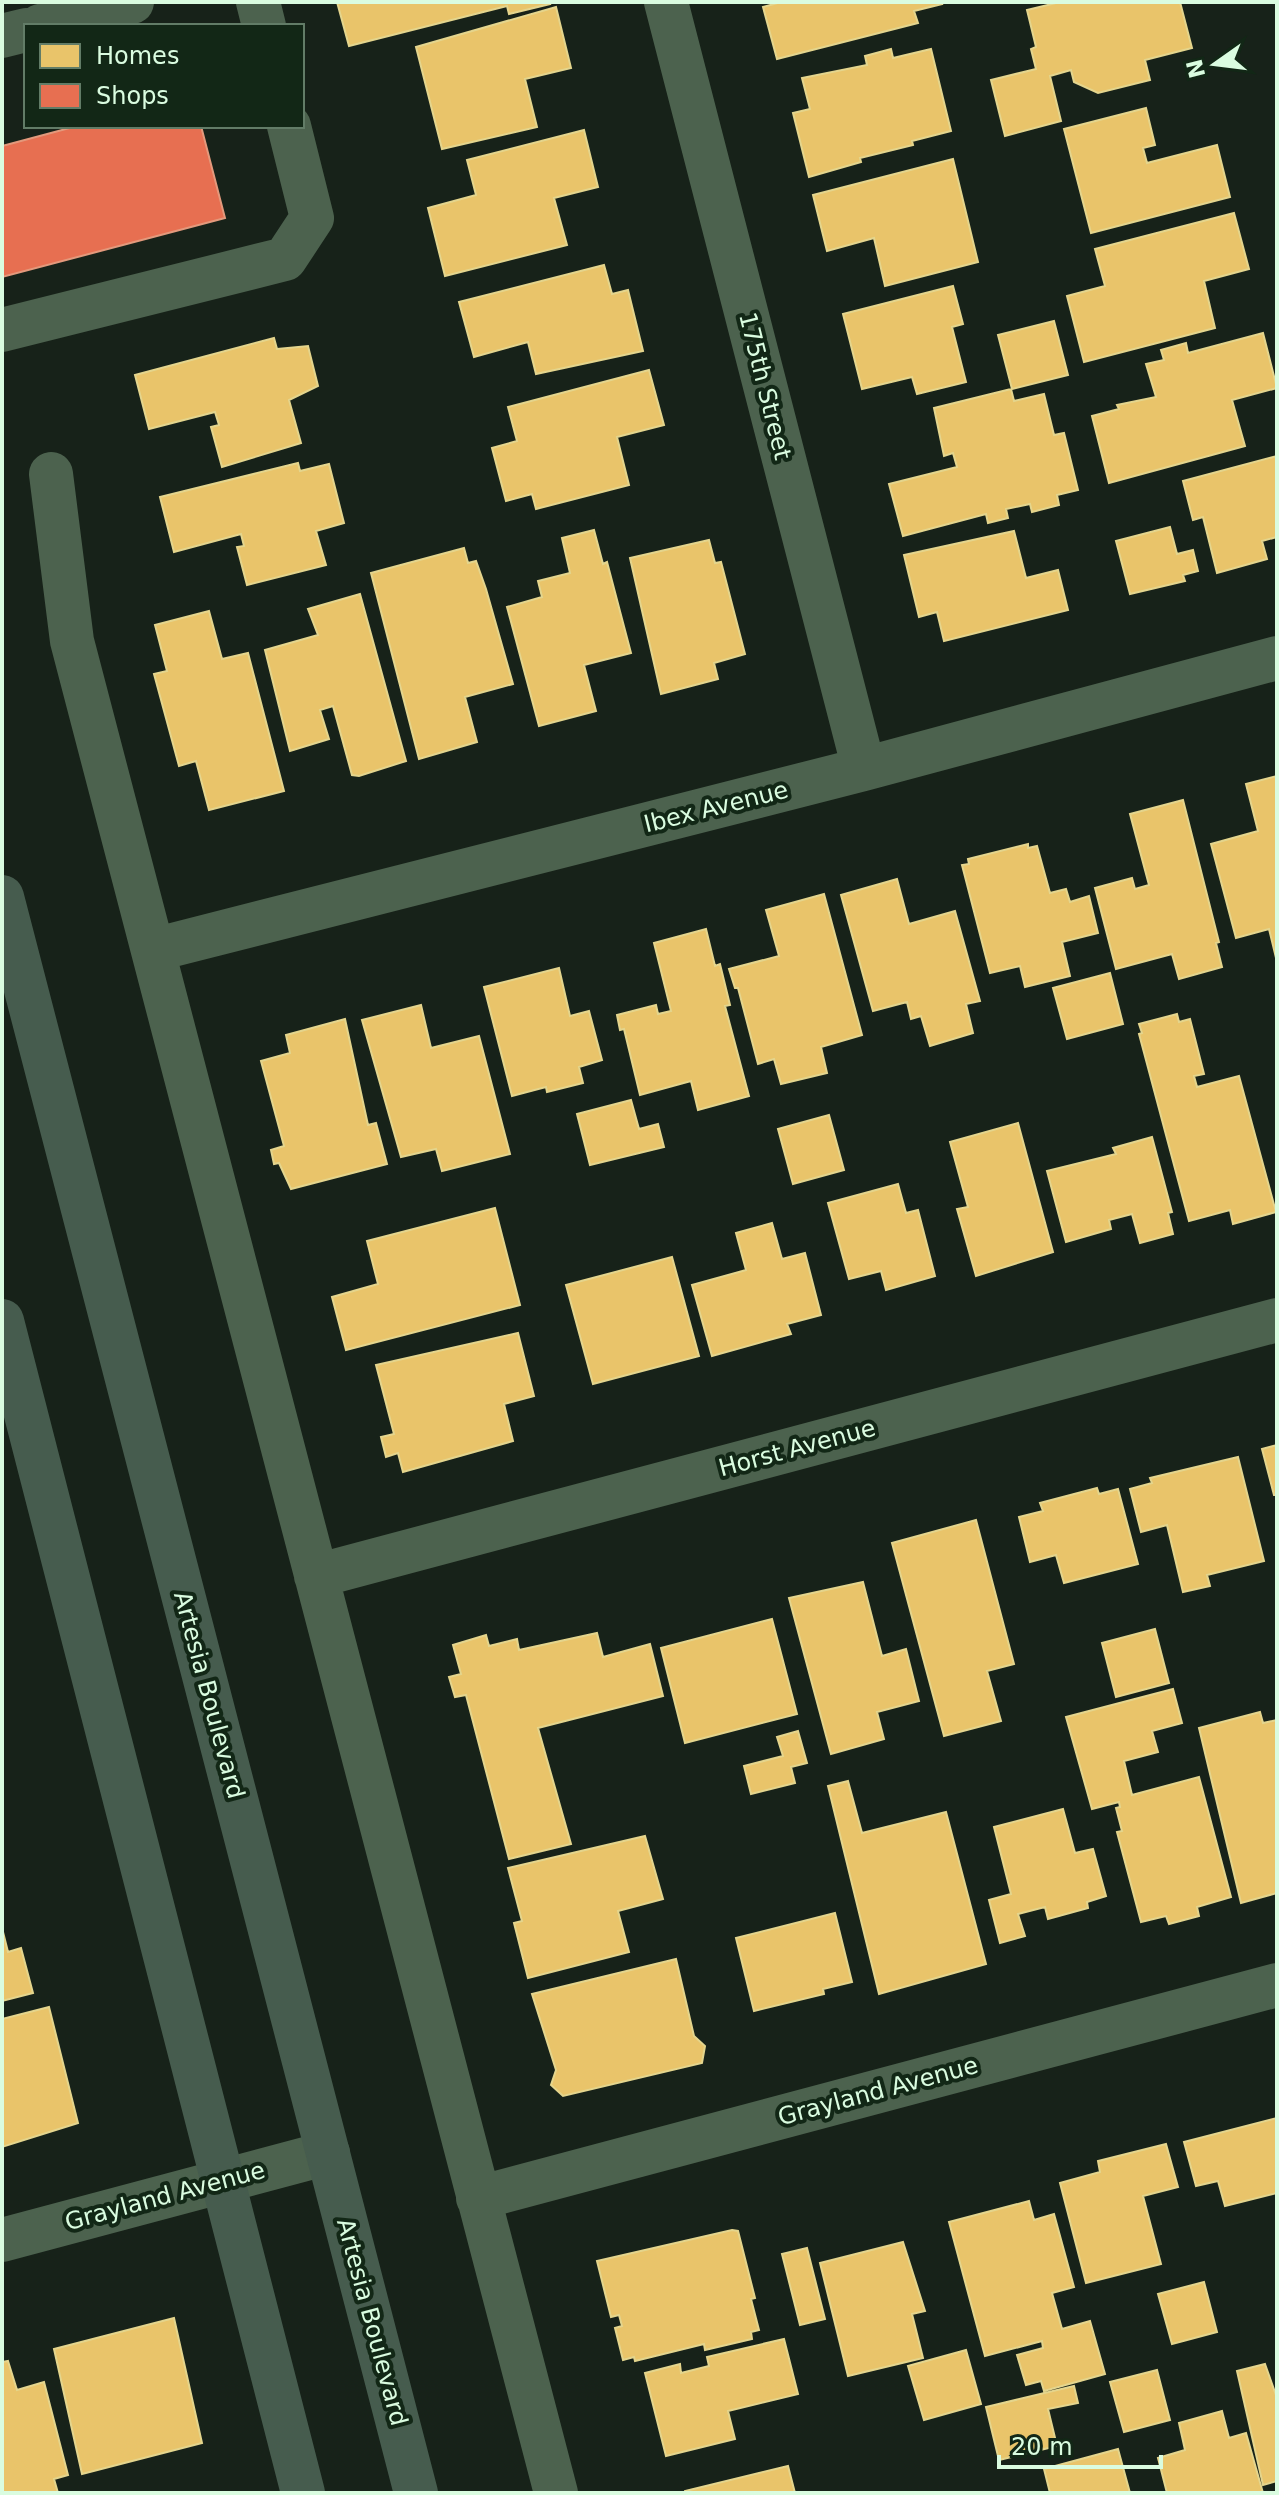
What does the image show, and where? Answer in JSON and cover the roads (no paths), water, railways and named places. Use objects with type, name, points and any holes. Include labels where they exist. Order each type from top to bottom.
[{"type":"main road","name":"Artesia Boulevard","points":[[2,897],[416,2493]]},
{"type":"main road","points":[[2,1321],[303,2493]]},
{"type":"street","points":[[48,24],[132,2]]},
{"type":"street","points":[[258,2],[264,24]]},
{"type":"street","name":"175th Street","points":[[666,2],[864,769]]},
{"type":"street","points":[[2,36],[24,30]]},
{"type":"street","points":[[2,330],[285,259],[312,218],[290,128]]},
{"type":"street","points":[[51,474],[72,641],[556,2493]]},
{"type":"street","name":"Ibex Avenue","points":[[153,950],[864,769],[1277,658]]},
{"type":"street","name":"Horst Avenue","points":[[316,1576],[1277,1320]]},
{"type":"street","name":"Grayland Avenue","points":[[478,2198],[1277,1985]]},
{"type":"street","name":"Grayland Avenue","points":[[2,2240],[328,2153]]}]
